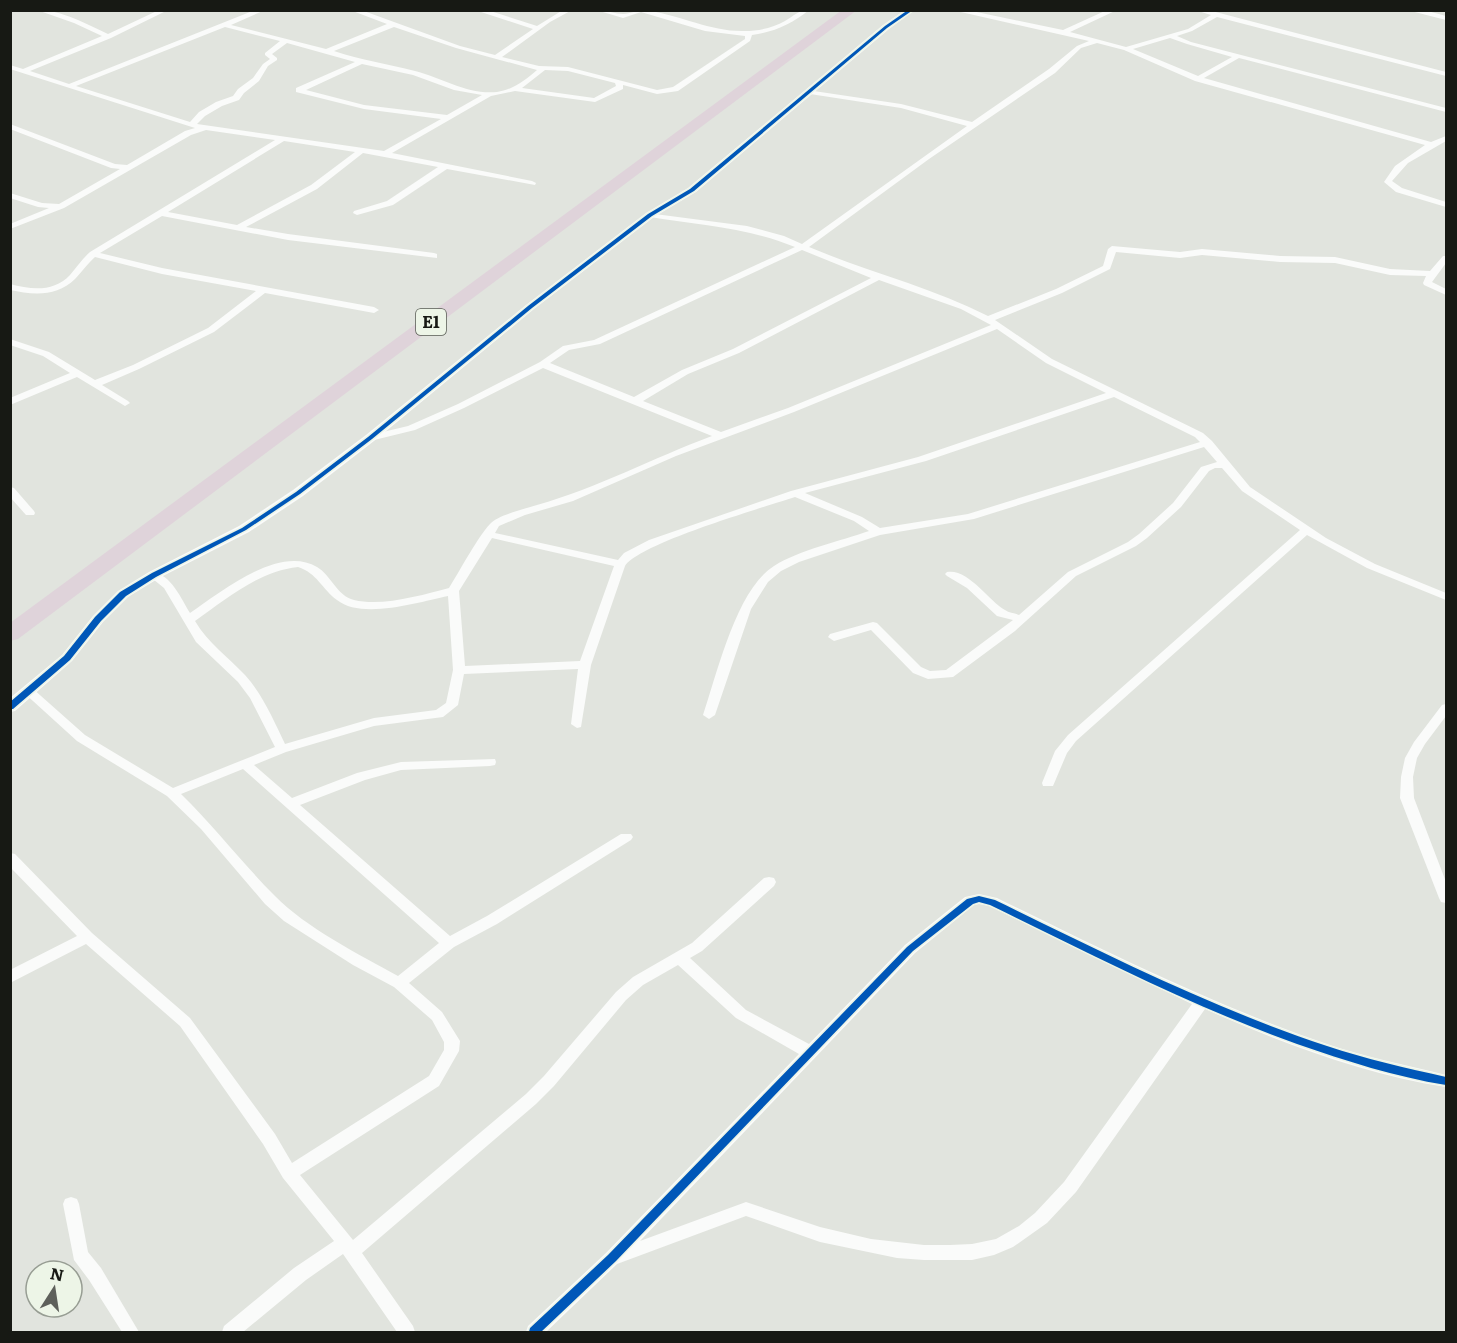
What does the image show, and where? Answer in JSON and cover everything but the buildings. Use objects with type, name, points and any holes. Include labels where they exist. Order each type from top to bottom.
[{"type":"highway","name":"E1","points":[[10,615],[165,506],[838,10]]},
{"type":"highway","name":"E1","points":[[10,634],[851,10]]},
{"type":"street","points":[[40,10],[76,22],[109,37]]},
{"type":"street","points":[[23,71],[109,37],[165,10]]},
{"type":"street","points":[[234,21],[232,19],[251,10]]},
{"type":"street","points":[[72,85],[262,10]]},
{"type":"street","points":[[353,10],[496,58],[539,68],[568,69],[657,92],[675,89],[748,40],[750,35]]},
{"type":"street","points":[[478,10],[538,28]]},
{"type":"street","points":[[496,58],[538,28],[569,10]]},
{"type":"street","points":[[599,10],[622,16],[641,10],[730,34],[750,35],[780,28],[806,10]]},
{"type":"street","points":[[10,707],[67,658],[98,619],[123,594],[154,575],[244,529],[298,493],[370,438],[530,307],[650,215],[692,190],[886,27],[911,10]]},
{"type":"street","points":[[954,10],[1096,40],[1126,49],[1198,79],[1430,144]]},
{"type":"street","points":[[1198,10],[1214,16],[1446,74]]},
{"type":"street","points":[[1411,10],[1446,18]]},
{"type":"street","points":[[1064,32],[1110,11]]},
{"type":"street","points":[[1126,49],[1190,30],[1214,16]]},
{"type":"street","points":[[327,51],[394,24]]},
{"type":"street","points":[[225,25],[361,62],[415,73],[457,88],[489,94],[503,94],[514,89],[542,70],[539,68]]},
{"type":"street","points":[[1170,35],[1189,43],[1446,110]]},
{"type":"street","points":[[10,227],[61,206],[114,176],[189,127],[211,109],[236,98],[256,79],[265,64],[275,58],[267,54],[286,40]]},
{"type":"street","points":[[370,438],[411,428],[461,406],[543,364],[566,348],[597,342],[804,247],[1052,71],[1079,47],[1096,40]]},
{"type":"street","points":[[1198,79],[1238,56]]},
{"type":"street","points":[[361,62],[299,90],[364,107],[447,117]]},
{"type":"street","points":[[10,67],[72,85],[189,127],[385,154],[532,183]]},
{"type":"street","points":[[514,89],[524,88],[595,100],[620,87],[618,82]]},
{"type":"street","points":[[810,92],[901,106],[974,125]]},
{"type":"street","points":[[385,154],[489,94]]},
{"type":"street","points":[[10,126],[114,166],[129,167]]},
{"type":"street","points":[[1446,138],[1430,144],[1398,168],[1388,182],[1398,190],[1446,205]]},
{"type":"street","points":[[10,287],[34,293],[48,291],[71,279],[83,261],[93,254],[159,213],[241,168],[282,140]]},
{"type":"street","points":[[237,228],[314,187],[361,151]]},
{"type":"street","points":[[114,166],[116,171],[114,176]]},
{"type":"street","points":[[357,213],[390,203],[445,166]]},
{"type":"street","points":[[10,195],[41,205],[61,206]]},
{"type":"street","points":[[39,216],[41,205]]},
{"type":"street","points":[[159,213],[237,228],[434,255]]},
{"type":"street","points":[[650,215],[747,229],[804,247],[879,278],[946,299],[992,322],[1049,361],[1199,435],[1246,489],[1306,530],[1371,566],[1446,597]]},
{"type":"street","points":[[172,793],[282,749],[374,722],[447,711],[452,705],[459,670],[453,591],[495,524],[569,499],[721,436],[791,410],[992,322],[1107,267],[1112,249],[1161,254],[1194,255],[1202,252],[1280,260],[1335,260],[1390,272],[1432,274]]},
{"type":"street","points":[[93,254],[162,271],[374,310]]},
{"type":"street","points":[[1427,283],[1446,258]]},
{"type":"street","points":[[1403,272],[1411,280],[1427,283],[1446,292]]},
{"type":"street","points":[[636,400],[685,372],[736,351],[879,278]]},
{"type":"street","points":[[95,384],[136,367],[211,330],[262,290]]},
{"type":"street","points":[[10,342],[46,354],[125,403]]},
{"type":"street","points":[[543,364],[721,436]]},
{"type":"street","points":[[10,402],[77,374]]},
{"type":"street","points":[[577,724],[585,665],[621,564],[628,555],[653,542],[795,493],[922,459],[1116,393]]},
{"type":"street","points":[[708,715],[745,609],[764,580],[777,569],[795,560],[878,532],[970,517],[1208,443]]},
{"type":"street","points":[[834,638],[873,627],[917,670],[938,675],[950,674],[1021,619],[1072,574],[1132,544],[1143,536],[1177,506],[1205,469],[1213,465],[1224,465]]},
{"type":"street","points":[[10,490],[30,513]]},
{"type":"street","points":[[795,493],[858,519],[878,532]]},
{"type":"street","points":[[1047,783],[1061,751],[1072,738],[1163,654],[1222,606],[1306,530]]},
{"type":"street","points":[[487,534],[621,564]]},
{"type":"street","points":[[190,619],[248,580],[271,568],[291,564],[312,568],[343,600],[352,604],[403,602],[453,591]]},
{"type":"street","points":[[951,574],[971,586],[1001,613],[1021,619]]},
{"type":"street","points":[[154,575],[168,586],[200,639],[242,679],[255,697],[282,749]]},
{"type":"street","points":[[459,670],[585,665]]},
{"type":"street","points":[[28,691],[81,738],[172,793],[206,826],[270,900],[289,917],[358,961],[399,983],[437,1016],[452,1041],[451,1051],[434,1081],[289,1173]]},
{"type":"street","points":[[1446,708],[1411,758],[1407,777],[1407,798],[1446,898]]},
{"type":"street","points":[[291,803],[362,776],[401,766],[490,762]]},
{"type":"street","points":[[244,763],[449,943]]},
{"type":"street","points":[[399,983],[449,943],[492,920],[626,837]]},
{"type":"street","points":[[10,858],[87,937],[185,1023],[269,1139],[289,1173],[348,1247],[407,1332]]},
{"type":"street","points":[[230,1332],[300,1274],[348,1247],[531,1098],[549,1081],[621,996],[638,981],[697,947],[770,882]]},
{"type":"street","points":[[534,1332],[612,1258],[910,949],[963,904],[979,899],[992,902],[1201,1003],[1347,1056],[1446,1081]]},
{"type":"street","points":[[10,977],[87,937]]},
{"type":"street","points":[[679,957],[741,1014],[811,1053]]},
{"type":"street","points":[[612,1258],[746,1209],[786,1225],[839,1241],[919,1254],[970,1253],[1006,1244],[1036,1225],[1079,1175],[1201,1003]]},
{"type":"street","points":[[71,1204],[80,1255],[95,1274],[131,1332]]},
{"type":"cycle path","points":[[10,707],[67,658],[98,619],[123,594],[154,575],[244,529],[298,493],[370,438],[530,307],[650,215],[692,190],[886,27],[911,10]]},
{"type":"cycle path","points":[[534,1332],[612,1258],[910,949],[970,901],[979,899],[992,902],[1157,982],[1270,1030],[1328,1051],[1387,1068],[1446,1081]]}]
